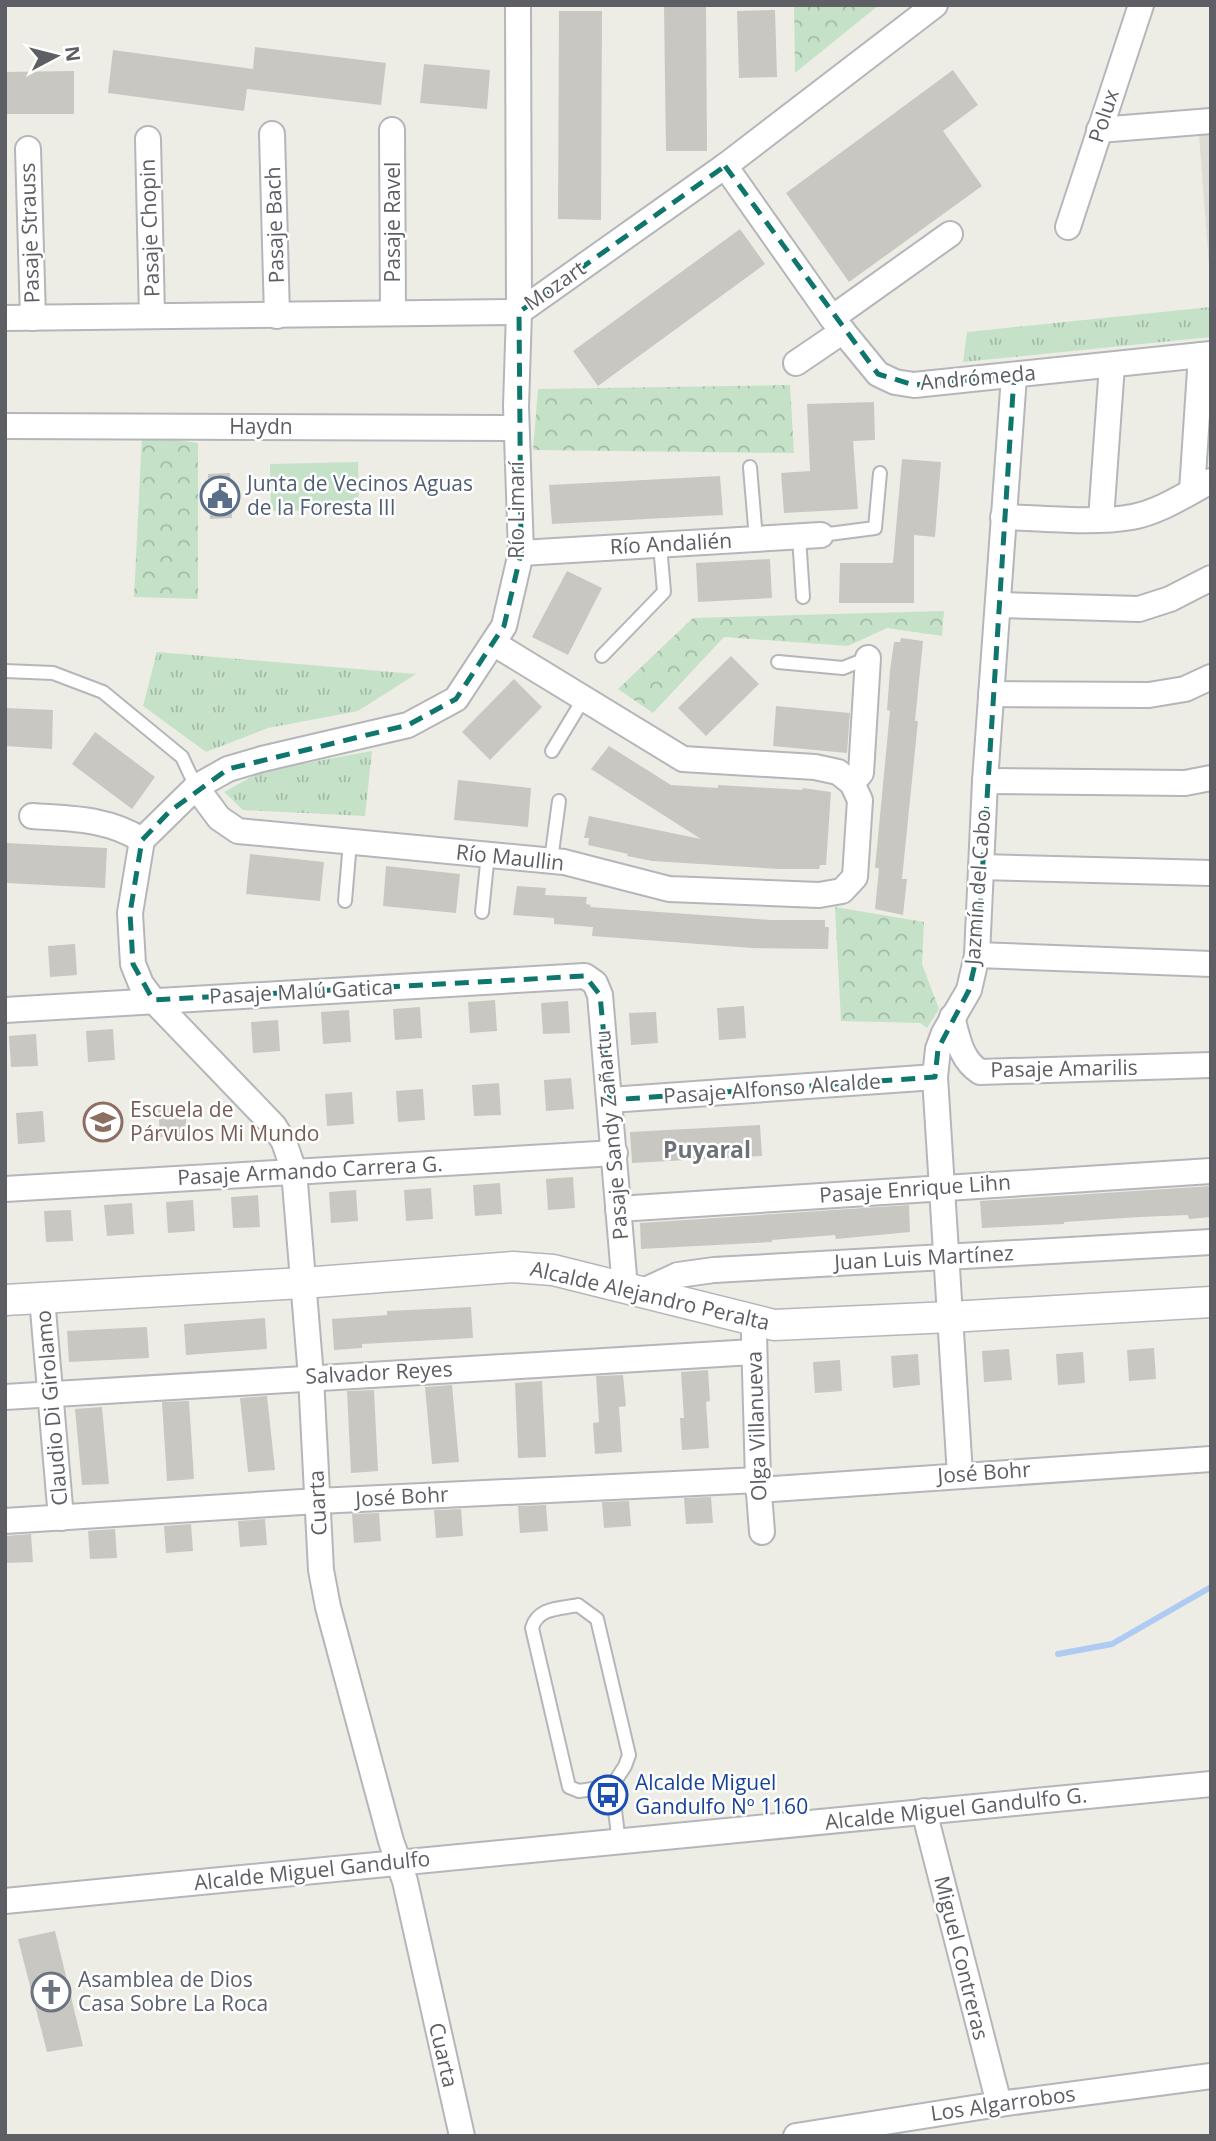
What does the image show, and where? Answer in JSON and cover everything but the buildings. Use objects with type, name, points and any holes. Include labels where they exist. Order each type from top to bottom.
[{"type":"street","name":"Río Limarí","points":[[142,840],[197,787],[228,769],[408,725],[456,699],[504,626],[522,553],[516,428],[519,312],[518,5]]},
{"type":"street","name":"Mozart","points":[[5,318],[519,312],[725,166],[906,16],[935,5]]},
{"type":"street","name":"Polux","points":[[1068,227],[1141,5]]},
{"type":"street","points":[[1099,130],[1211,121]]},
{"type":"street","name":"Pasaje Ravel","points":[[392,130],[393,313]]},
{"type":"street","name":"Pasaje Bach","points":[[272,134],[277,316]]},
{"type":"street","name":"Pasaje Chopin","points":[[148,139],[152,316]]},
{"type":"street","name":"Pasaje Strauss","points":[[28,149],[33,318]]},
{"type":"street","name":"Andrómeda","points":[[725,166],[837,325],[878,374],[895,382],[914,386],[1206,355]]},
{"type":"street","points":[[796,363],[837,325],[950,234]]},
{"type":"street","points":[[1003,517],[1133,517],[1201,486],[1206,355]]},
{"type":"street","points":[[1101,519],[1112,365]]},
{"type":"street","name":"Jazmín del Cabo","points":[[960,1475],[935,1077],[938,1049],[952,1017],[969,990],[977,955],[985,781],[1013,376]]},
{"type":"street","name":"Haydn","points":[[5,426],[516,428]]},
{"type":"street","name":"Río Andalién","points":[[522,553],[810,536]]},
{"type":"street","points":[[998,605],[1139,609],[1170,599],[1211,578]]},
{"type":"street","points":[[493,643],[683,759],[815,767],[838,772],[852,783],[861,773],[868,659]]},
{"type":"street","points":[[991,694],[1149,695],[1185,689],[1211,677]]},
{"type":"street","points":[[985,781],[1185,783],[1211,778]]},
{"type":"street","name":"Río Maullin","points":[[197,787],[219,818],[239,831],[551,860],[669,889],[819,895],[842,891],[855,877],[860,800],[852,783]]},
{"type":"street","points":[[32,816],[99,821],[132,833],[142,840]]},
{"type":"street","name":"Cuarta","points":[[142,840],[130,913],[134,964],[141,984],[153,1000],[274,1126],[284,1142],[294,1171],[321,1570],[328,1608],[405,1881],[462,2136]]},
{"type":"street","points":[[981,867],[1211,873]]},
{"type":"street","points":[[977,955],[1211,964]]},
{"type":"street","name":"Pasaje Malú Gatica","points":[[5,1010],[585,976],[595,983]]},
{"type":"street","name":"Pasaje Sandy Zañartu","points":[[595,983],[600,995],[618,1209],[633,1290]]},
{"type":"street","name":"Pasaje Amarilis","points":[[952,1017],[961,1051],[969,1065],[980,1072],[1211,1065]]},
{"type":"street","name":"Pasaje Alfonso Alcalde","points":[[610,1100],[935,1077]]},
{"type":"street","name":"Pasaje Armando Carrera G.","points":[[5,1189],[615,1153]]},
{"type":"street","name":"Pasaje Enrique Lihn","points":[[618,1209],[1211,1171]]},
{"type":"street","name":"Juan Luis Martínez","points":[[633,1290],[678,1275],[713,1270],[1211,1241]]},
{"type":"street","name":"Alcalde Alejandro Peralta","points":[[5,1300],[534,1267],[774,1325],[1211,1302]]},
{"type":"street","name":"Claudio Di Girolamo","points":[[43,1298],[61,1518]]},
{"type":"street","name":"Olga Villanueva","points":[[755,1321],[753,1352],[762,1532]]},
{"type":"street","name":"Salvador Reyes","points":[[5,1397],[753,1352]]},
{"type":"street","name":"José Bohr","points":[[5,1521],[318,1501],[960,1475],[1211,1458]]},
{"type":"street","name":"Alcalde Miguel Gandulfo G.","points":[[618,1843],[1211,1784]]},
{"type":"street","name":"Miguel Contreras","points":[[924,1811],[999,2104]]},
{"type":"street","name":"Alcalde Miguel Gandulfo","points":[[5,1901],[618,1843]]},
{"type":"street","name":"Los Algarrobos","points":[[796,2136],[999,2104],[1211,2076]]},
{"type":"lane","points":[[750,467],[756,539]]},
{"type":"lane","points":[[803,597],[810,536],[875,528],[880,473]]},
{"type":"lane","points":[[602,656],[664,592],[660,545]]},
{"type":"lane","points":[[778,662],[843,668],[868,659]]},
{"type":"lane","points":[[5,671],[53,673],[103,692],[181,757],[197,787]]},
{"type":"lane","points":[[552,751],[584,698]]},
{"type":"lane","points":[[551,860],[559,802]]},
{"type":"lane","points":[[345,901],[350,842]]},
{"type":"lane","points":[[482,912],[488,855]]},
{"type":"lane","points":[[612,1787],[579,1791],[569,1787],[533,1628],[535,1618],[541,1612],[578,1605],[597,1619],[629,1755],[612,1787],[618,1843]]},
{"type":"highlighted area","points":[[725,166],[878,374],[914,385],[1014,376],[977,955],[969,990],[938,1049],[935,1077],[610,1100],[600,995],[585,976],[153,1000],[133,964],[130,913],[142,840],[170,811],[228,769],[408,725],[456,699],[504,626],[521,553],[519,312]]},
{"type":"shaded area","points":[[1211,134],[1211,265],[1209,265],[1199,135]]},
{"type":"shaded area","name":"Escuela de Párvulos Mi Mundo","points":[[116,1105],[118,1136],[91,1138],[89,1107]]},
{"type":"green space","points":[[794,5],[879,5],[795,73]]},
{"type":"green space","points":[[1211,307],[1211,337],[963,362],[967,332]]},
{"type":"green space","points":[[790,385],[794,453],[533,450],[538,389]]},
{"type":"green space","points":[[142,435],[198,443],[198,599],[134,597]]},
{"type":"green space","points":[[358,462],[359,509],[271,511],[270,464]]},
{"type":"green space","points":[[944,611],[942,636],[887,628],[848,646],[724,637],[653,713],[618,689],[693,618]]},
{"type":"green space","points":[[157,652],[416,674],[358,711],[268,728],[206,752],[143,706]]},
{"type":"green space","points":[[372,751],[365,816],[243,810],[224,792],[262,771]]},
{"type":"green space","points":[[835,907],[924,922],[922,964],[939,1009],[927,1028],[920,1023],[841,1021]]},
{"type":"waterway","points":[[1058,1654],[1112,1644],[1211,1587]]},
{"type":"place","name":"Junta de Vecinos Aguas de la Foresta III","points":[[220,496]]},
{"type":"place","name":"Escuela de Párvulos Mi Mundo","points":[[103,1122]]},
{"type":"place","name":"Alcalde Miguel Gandulfo Nº 1160","points":[[608,1795]]},
{"type":"place","name":"Asamblea de Dios Casa Sobre La Roca","points":[[51,1992]]},
{"type":"district","name":"Puyaral","points":[[707,1150]]}]
